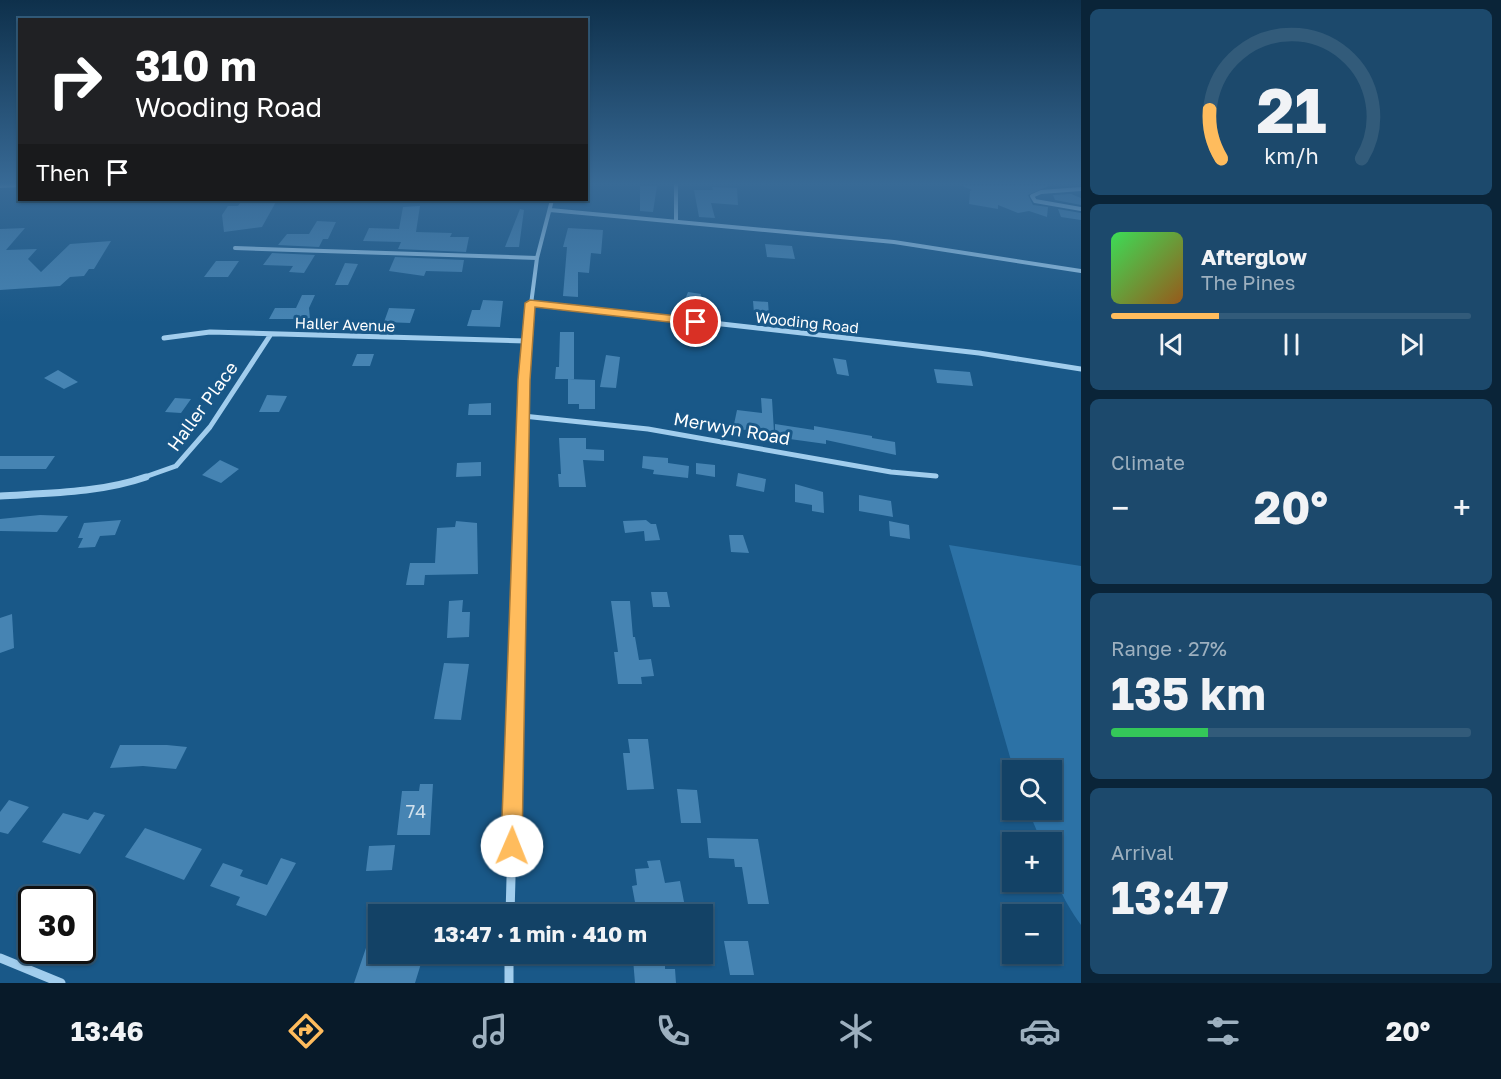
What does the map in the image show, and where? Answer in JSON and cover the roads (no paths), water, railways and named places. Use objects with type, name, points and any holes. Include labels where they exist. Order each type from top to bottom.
[{"type":"street","points":[[510,904],[526,341],[537,258],[544,231]]},
{"type":"street","points":[[778,231],[894,242],[1081,271]]},
{"type":"street","points":[[235,248],[537,258]]},
{"type":"street","name":"Wooding Road","points":[[530,303],[979,353],[1081,369]]},
{"type":"street","name":"Haller Avenue","points":[[164,338],[210,332],[526,341]]},
{"type":"street","name":"Haller Place","points":[[0,496],[80,491],[123,485],[176,466],[210,427],[271,333]]},
{"type":"street","name":"Merwyn Road","points":[[523,416],[648,429],[891,472],[936,476]]},
{"type":"street","points":[[0,958],[61,983]]},
{"type":"street","points":[[508,983],[509,964]]}]
